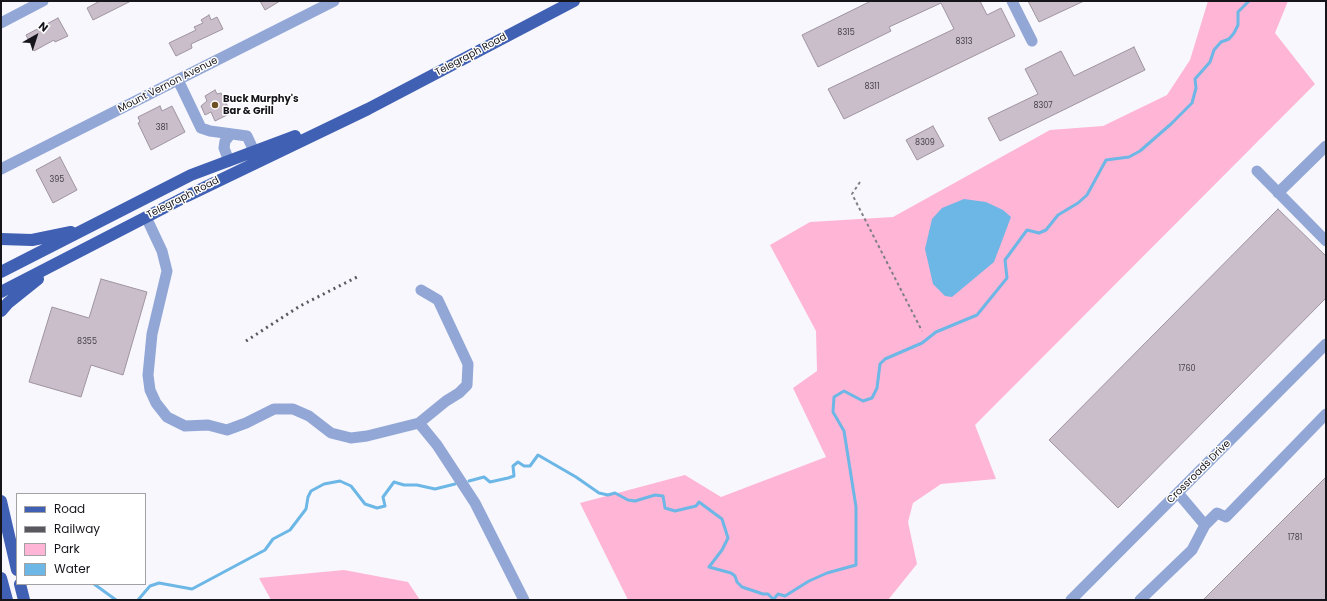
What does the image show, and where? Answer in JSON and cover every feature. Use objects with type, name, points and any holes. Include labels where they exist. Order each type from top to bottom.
[{"type":"main road","name":"Telegraph Road","points":[[1,292],[193,193],[368,109],[574,1]]},
{"type":"main road","name":"Telegraph Road","points":[[1,272],[191,175],[368,109]]},
{"type":"main road","points":[[1,239],[32,240],[88,228]]},
{"type":"main road","points":[[1,311],[8,303],[59,262]]},
{"type":"main road","points":[[1,501],[16,566]]},
{"type":"main road","points":[[1,578],[7,600]]},
{"type":"main road","points":[[20,585],[24,600]]},
{"type":"street","points":[[1,23],[43,1]]},
{"type":"street","name":"Mount Vernon Avenue","points":[[1,169],[334,1]]},
{"type":"street","points":[[1012,1],[1032,41]]},
{"type":"street","points":[[178,80],[201,128],[210,131],[247,136],[254,151]]},
{"type":"street","points":[[229,161],[224,148],[225,141],[231,134]]},
{"type":"street","points":[[1278,193],[1326,146]]},
{"type":"street","points":[[1257,171],[1326,241]]},
{"type":"street","points":[[146,217],[162,251],[167,271],[152,334],[148,375],[150,390],[156,403],[167,417],[185,426],[208,425],[226,430],[246,423],[274,409],[293,409],[309,416],[331,434],[351,438],[367,436],[419,423],[446,401],[459,393],[467,385],[468,364],[438,300],[421,290]]},
{"type":"street","name":"Crossroads Drive","points":[[1071,600],[1326,344]]},
{"type":"street","points":[[1140,600],[1192,550],[1205,525],[1216,513],[1226,517],[1326,414]]},
{"type":"street","points":[[419,423],[438,446],[475,502],[524,600]]},
{"type":"street","points":[[1178,493],[1205,525]]},
{"type":"path","points":[[860,182],[852,194],[922,331]]},
{"type":"green space","points":[[1208,1],[1288,1],[1275,33],[1315,84],[975,425],[996,479],[941,484],[913,503],[908,522],[917,564],[888,600],[628,600],[580,503],[685,475],[721,497],[826,457],[793,388],[817,371],[816,331],[770,245],[810,222],[893,217],[1050,130],[1103,126],[1167,95],[1190,60]]},
{"type":"green space","points":[[344,570],[408,582],[420,600],[271,600],[259,578]]},
{"type":"water","points":[[964,199],[986,202],[1003,210],[1011,217],[994,262],[952,297],[945,296],[933,284],[925,249],[932,219],[942,208]]},
{"type":"building","points":[[100,1],[131,1],[93,20],[87,8]]},
{"type":"building","points":[[260,1],[280,1],[265,10]]},
{"type":"building","points":[[871,1],[980,1],[987,15],[1001,8],[1015,36],[844,119],[828,89],[954,29],[941,3],[889,27],[891,31],[818,67],[802,35]]},
{"type":"building","points":[[1028,1],[1084,1],[1039,22]]},
{"type":"building","points":[[209,15],[211,20],[217,17],[223,29],[191,44],[192,48],[176,56],[169,43],[196,30],[194,27],[203,23],[201,20]]},
{"type":"building","points":[[58,18],[68,36],[55,42],[54,40],[34,51],[26,35]]},
{"type":"building","points":[[1134,47],[1145,70],[1000,141],[988,118],[1038,94],[1025,69],[1061,51],[1074,76]]},
{"type":"building","name":"Buck Murphy's Bar & Grill","points":[[215,90],[217,94],[221,93],[231,113],[215,121],[211,112],[205,115],[201,106],[207,101],[205,96]]},
{"type":"building","points":[[160,106],[162,111],[172,106],[185,132],[151,150],[138,123],[140,122],[138,117]]},
{"type":"building","points":[[933,126],[944,146],[917,160],[906,140]]},
{"type":"building","points":[[60,157],[77,190],[53,203],[36,170]]},
{"type":"building","points":[[1278,209],[1326,256],[1326,298],[1118,508],[1049,440]]},
{"type":"building","points":[[101,279],[147,292],[123,375],[91,365],[81,397],[29,382],[52,307],[89,318]]},
{"type":"building","points":[[1326,477],[1326,600],[1203,600]]},
{"type":"waterway","points":[[773,600],[778,594],[785,596],[809,581],[827,573],[856,565],[856,507],[844,431],[833,412],[834,397],[844,391],[863,401],[872,398],[877,388],[880,364],[885,359],[922,343],[936,332],[977,315],[1007,278],[1005,260],[1027,230],[1039,233],[1046,230],[1058,215],[1078,203],[1087,195],[1106,160],[1129,157],[1140,151],[1192,103],[1196,88],[1195,79],[1210,62],[1214,50],[1221,42],[1229,39],[1234,33],[1238,25],[1238,12],[1249,1]]},
{"type":"waterway","points":[[469,481],[484,477],[490,482],[514,476],[513,466],[518,462],[524,466],[530,466],[538,455],[576,477],[599,493],[608,495],[615,493],[628,500],[635,501],[655,495],[663,496],[665,508],[675,511],[696,506],[699,502],[722,519],[728,538],[722,550],[709,567],[731,573],[735,576],[737,582],[742,587],[763,594],[768,594],[773,599]]},
{"type":"waterway","points":[[138,600],[150,586],[159,583],[192,589],[265,550],[273,539],[290,530],[306,509],[308,497],[311,491],[324,484],[340,481],[351,486],[365,504],[377,508],[385,506],[383,497],[394,482],[404,485],[417,485],[435,489],[455,484]]},
{"type":"waterway","points":[[95,585],[116,600]]},
{"type":"railway","points":[[246,341],[300,306],[357,277]]},
{"type":"place","name":"Buck Murphy's Bar & Grill","points":[[215,105]]}]
